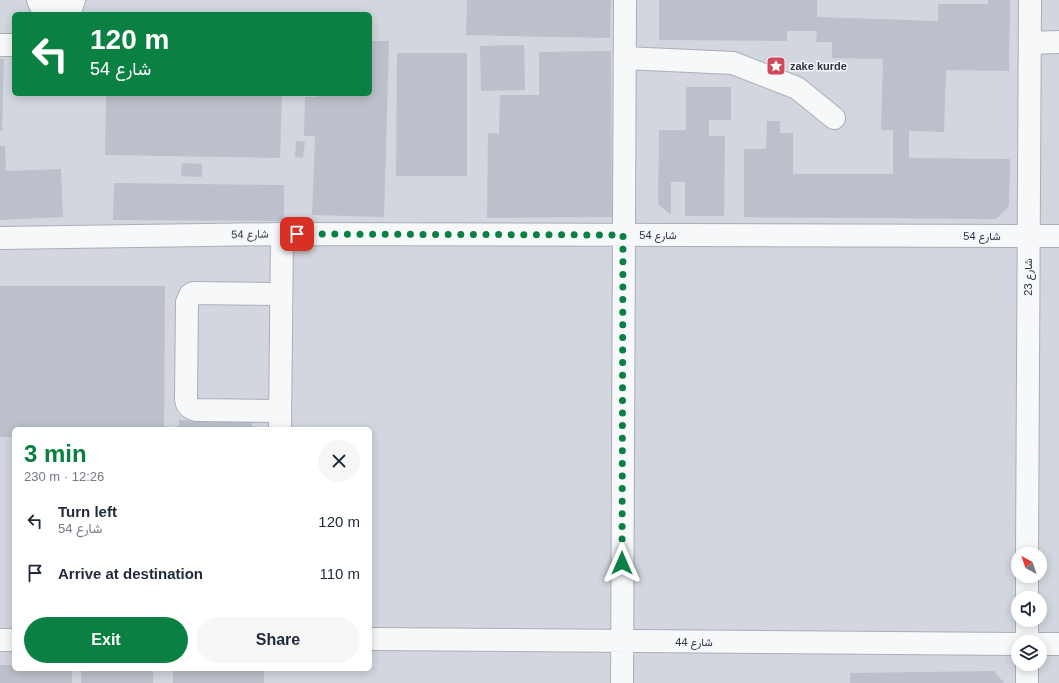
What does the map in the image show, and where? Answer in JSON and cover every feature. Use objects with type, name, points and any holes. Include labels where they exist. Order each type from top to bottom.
[{"type":"street","points":[[38,0],[40,5],[43,7],[67,8],[72,6],[74,0]]},
{"type":"street","points":[[622,683],[625,0]]},
{"type":"street","name":"شارع 23","points":[[1027,547],[1030,0]]},
{"type":"street","points":[[1030,43],[1059,42]]},
{"type":"street","points":[[625,58],[734,63],[798,88],[834,118]]},
{"type":"street","points":[[281,294],[193,293],[190,295],[188,302],[186,398],[188,406],[196,410],[280,420],[282,234]]},
{"type":"street","name":"شارع 54","points":[[0,238],[282,234],[1059,236]]},
{"type":"street","name":"شارع 44","points":[[372,639],[1011,644]]},
{"type":"street","points":[[0,640],[12,640]]},
{"type":"street","points":[[1047,644],[1059,644]]},
{"type":"street","points":[[1027,671],[1027,683]]},
{"type":"shaded area","points":[[0,0],[1059,0],[1059,683],[0,683]]},
{"type":"building","points":[[467,0],[611,0],[610,38],[466,35]]},
{"type":"building","points":[[659,0],[817,0],[817,17],[938,21],[938,4],[988,4],[988,0],[1010,0],[1009,71],[946,70],[944,132],[909,131],[909,158],[1010,159],[1009,206],[996,219],[744,217],[744,149],[766,149],[767,121],[780,121],[780,133],[793,133],[793,174],[893,174],[893,130],[881,130],[883,59],[832,58],[832,42],[816,42],[817,31],[787,31],[787,41],[659,40]]},
{"type":"building","points":[[372,41],[389,41],[384,217],[312,215],[315,136],[304,136],[305,97],[372,96]]},
{"type":"building","points":[[524,45],[525,90],[481,91],[480,46]]},
{"type":"building","points":[[611,51],[612,217],[487,218],[488,133],[499,134],[500,95],[539,95],[539,52]]},
{"type":"building","points":[[397,53],[467,53],[467,176],[396,176]]},
{"type":"building","points":[[0,59],[4,59],[2,131],[0,131]]},
{"type":"building","points":[[686,87],[731,87],[731,120],[709,120],[709,136],[725,136],[724,216],[685,216],[685,182],[671,182],[671,215],[658,204],[659,130],[686,130]]},
{"type":"building","points":[[106,96],[282,96],[280,158],[105,155]]},
{"type":"building","points":[[296,141],[305,142],[303,158],[295,157]]},
{"type":"building","points":[[0,146],[5,146],[6,171],[61,169],[63,217],[0,220]]},
{"type":"building","points":[[182,163],[202,164],[202,177],[181,176]]},
{"type":"building","points":[[114,183],[284,185],[284,221],[113,220]]},
{"type":"building","points":[[0,286],[165,286],[164,427],[12,427],[12,437],[0,437]]},
{"type":"building","points":[[179,420],[252,422],[252,427],[179,427]]},
{"type":"building","points":[[0,665],[12,665],[12,671],[72,671],[72,683],[0,683]]},
{"type":"building","points":[[81,671],[153,671],[153,683],[81,683]]},
{"type":"building","points":[[173,671],[264,671],[264,683],[173,683]]},
{"type":"building","points":[[994,671],[1004,683],[850,683],[850,673]]},
{"type":"place","name":"zake kurde","points":[[776,66]]},
{"type":"route","points":[[297,234],[623,235],[622,563]]}]
